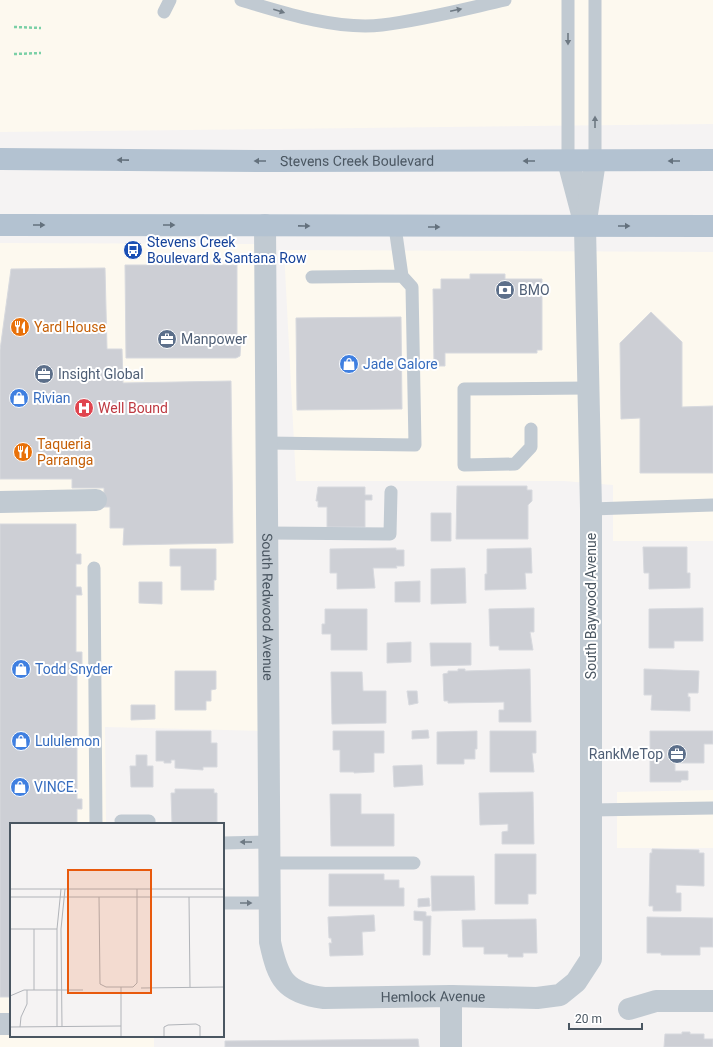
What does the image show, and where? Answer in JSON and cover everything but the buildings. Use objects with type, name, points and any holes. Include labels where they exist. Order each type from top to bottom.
[{"type":"main road","name":"Stevens Creek Boulevard","points":[[0,159],[262,161],[713,160]]},
{"type":"main road","points":[[0,225],[265,225],[395,227],[713,226]]},
{"type":"street","name":"South Baywood Avenue","points":[[568,161],[585,227]]},
{"type":"street","name":"South Baywood Avenue","points":[[576,982],[591,959],[591,509],[585,227],[595,161]]},
{"type":"street","name":"South Redwood Avenue","points":[[265,225],[270,942],[276,967],[287,985]]},
{"type":"street","points":[[0,502],[96,500]]},
{"type":"street","name":"Hemlock Avenue","points":[[287,985],[304,996],[324,998],[451,996],[537,998],[560,995],[576,982]]},
{"type":"street","points":[[451,996],[451,1047]]},
{"type":"street","points":[[629,1008],[656,1001],[713,1001]]},
{"type":"lane","points":[[164,12],[170,0]]},
{"type":"lane","points":[[241,0],[304,19],[343,24],[381,25],[505,0]]},
{"type":"lane","points":[[568,0],[568,161]]},
{"type":"lane","points":[[595,0],[595,161]]},
{"type":"lane","points":[[267,443],[415,445],[412,287],[402,276],[395,227]]},
{"type":"lane","points":[[312,277],[402,276]]},
{"type":"lane","points":[[531,429],[531,447],[515,464],[464,465],[464,389],[588,388]]},
{"type":"lane","points":[[268,533],[390,534],[391,492]]},
{"type":"lane","points":[[591,509],[713,505]]},
{"type":"lane","points":[[94,568],[96,823]]},
{"type":"lane","points":[[591,810],[713,808]]},
{"type":"lane","points":[[121,821],[149,821],[149,823]]},
{"type":"lane","points":[[224,842],[270,853],[414,864]]},
{"type":"lane","points":[[224,903],[270,903]]},
{"type":"path","points":[[14,27],[41,28]]},
{"type":"path","points":[[14,54],[41,53]]},
{"type":"shaded area","points":[[0,0],[713,0],[713,124],[0,132]]},
{"type":"shaded area","points":[[0,243],[261,244],[263,731],[105,727],[106,823],[10,823],[10,1037],[154,1037],[154,1047],[0,1047]]},
{"type":"shaded area","points":[[284,250],[713,252],[713,541],[613,541],[613,485],[564,481],[296,481]]},
{"type":"shaded area","points":[[713,790],[713,848],[617,848],[617,792]]},
{"type":"place","name":"Stevens Creek Boulevard & Santana Row","points":[[133,250]]},
{"type":"place","name":"BMO","points":[[505,290]]},
{"type":"place","name":"Yard House","points":[[20,327]]},
{"type":"place","name":"Manpower","points":[[167,339]]},
{"type":"place","name":"Jade Galore","points":[[349,364]]},
{"type":"place","name":"Insight Global","points":[[44,374]]},
{"type":"place","name":"Rivian","points":[[19,398]]},
{"type":"place","name":"Well Bound","points":[[84,408]]},
{"type":"place","name":"Taqueria Parranga","points":[[23,452]]},
{"type":"place","name":"Todd Snyder","points":[[21,669]]},
{"type":"place","name":"Lululemon","points":[[21,741]]},
{"type":"place","name":"RankMeTop","points":[[677,754]]},
{"type":"place","name":"VINCE.","points":[[20,787]]}]
